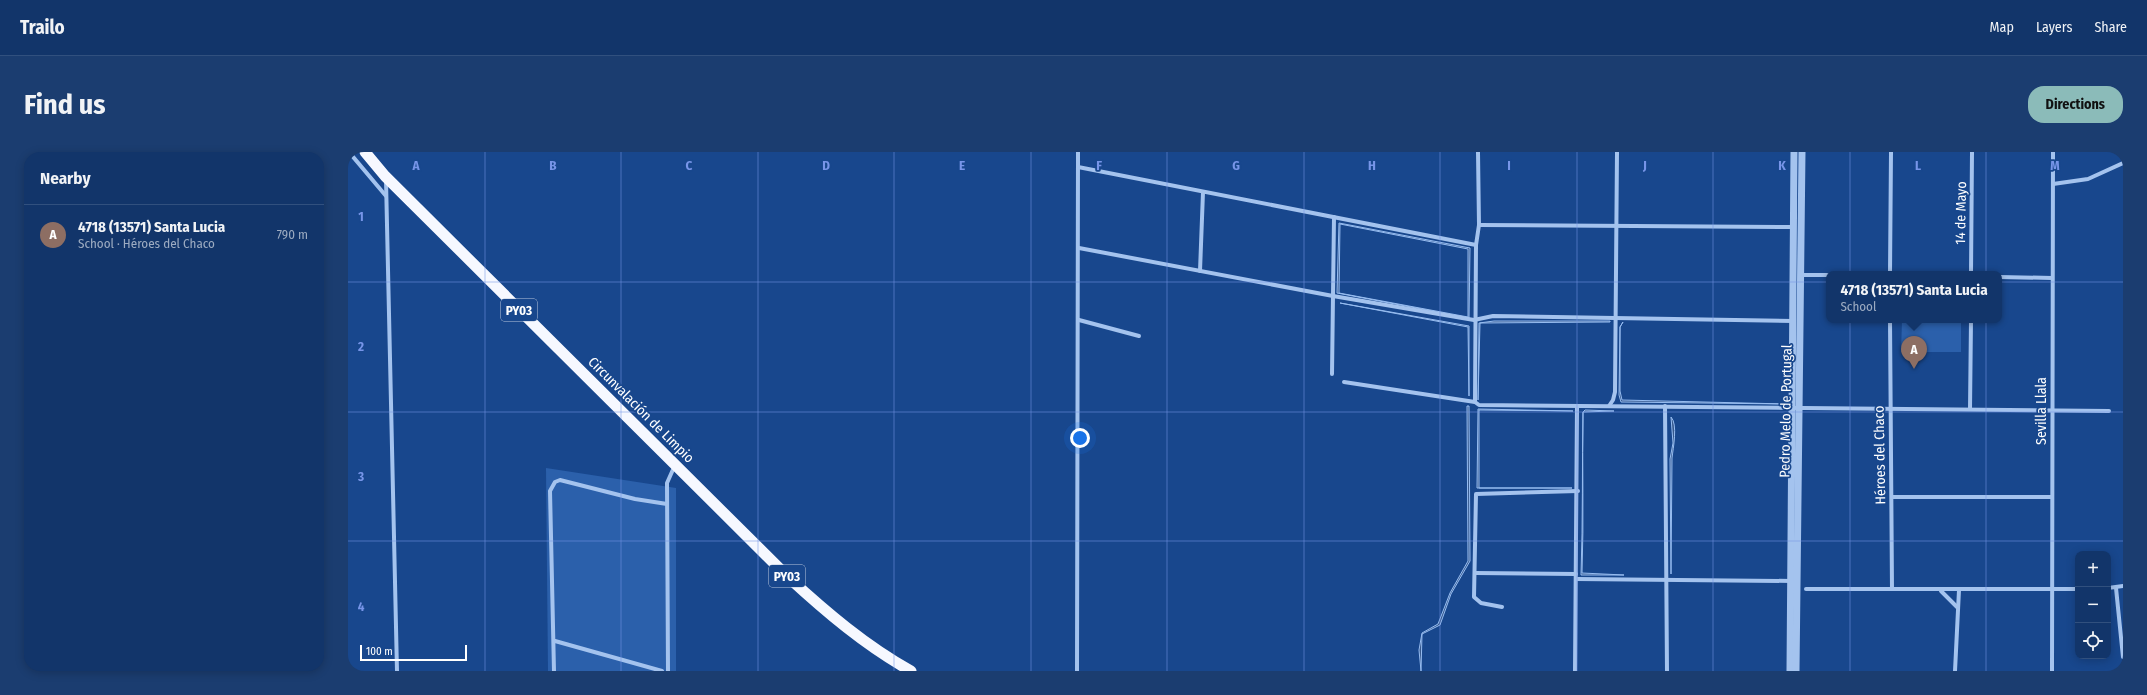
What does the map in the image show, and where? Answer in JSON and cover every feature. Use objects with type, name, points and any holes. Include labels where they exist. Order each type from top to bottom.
[{"type":"highway","name":"Circunvalación de Limpio","points":[[365,152],[385,176],[788,577],[833,618],[895,662],[912,671]]},
{"type":"street","points":[[349,152],[386,196]]},
{"type":"street","points":[[1077,671],[1079,320],[1078,152]]},
{"type":"street","points":[[1474,402],[1476,245],[1479,225],[1478,152]]},
{"type":"street","points":[[1609,406],[1613,400],[1615,392],[1617,152]]},
{"type":"street","name":"Pedro Melo de Portugal","points":[[1790,671],[1794,581],[1796,408],[1797,227],[1794,152]]},
{"type":"street","name":"Pedro Melo de Portugal","points":[[1797,227],[1802,152]]},
{"type":"street","points":[[1890,271],[1891,152]]},
{"type":"street","name":"14 de Mayo","points":[[1971,271],[1972,152]]},
{"type":"street","name":"Sevilla Llala","points":[[2052,671],[2050,590],[2053,152]]},
{"type":"street","points":[[2053,184],[2088,178],[2123,163]]},
{"type":"street","points":[[1078,167],[1476,245]]},
{"type":"street","points":[[385,176],[397,671]]},
{"type":"street","points":[[1200,271],[1203,192]]},
{"type":"street","points":[[1332,374],[1334,217]]},
{"type":"street","points":[[1479,225],[1797,227]]},
{"type":"street","points":[[1078,248],[1333,296],[1474,320],[1492,316],[1796,321]]},
{"type":"street","points":[[1797,275],[1826,275]]},
{"type":"street","points":[[2002,276],[2052,278]]},
{"type":"street","points":[[1079,320],[1139,336]]},
{"type":"street","name":"Héroes del Chaco","points":[[1890,323],[1892,589]]},
{"type":"street","points":[[1970,323],[1970,409]]},
{"type":"street","points":[[1344,382],[1474,402],[1479,405],[2109,411]]},
{"type":"street","points":[[1575,671],[1578,406]]},
{"type":"street","points":[[1665,406],[1667,671]]},
{"type":"street","points":[[668,671],[667,480],[675,465]]},
{"type":"street","points":[[554,671],[555,641],[550,491],[555,482],[560,480],[567,481],[635,499],[667,504]]},
{"type":"street","points":[[1502,607],[1481,603],[1476,599],[1476,494],[1578,491]]},
{"type":"street","points":[[1892,497],[2051,497]]},
{"type":"street","points":[[1475,572],[1667,579],[1794,581]]},
{"type":"street","name":"Pedro Melo de Portugal","points":[[1794,581],[1796,671]]},
{"type":"street","points":[[2111,588],[2123,586]]},
{"type":"street","points":[[2116,588],[2123,656]]},
{"type":"street","points":[[1806,589],[2075,589]]},
{"type":"street","points":[[1941,590],[1957,608]]},
{"type":"street","points":[[1956,671],[1957,608],[1959,590]]},
{"type":"street","points":[[555,641],[662,671]]},
{"type":"shaded area","points":[[1339,223],[1470,248],[1469,318],[1337,293]],"holes":[[[1340,224],[1468,249],[1468,317],[1339,293]]]},
{"type":"shaded area","points":[[1340,303],[1469,326],[1469,396],[1468,327]]},
{"type":"shaded area","points":[[1494,321],[1610,322],[1480,323],[1478,400],[1479,323]]},
{"type":"shaded area","points":[[1902,323],[1961,323],[1961,352],[1901,352]]},
{"type":"shaded area","points":[[1620,327],[1620,391],[1622,400],[1786,404],[1621,402],[1619,395]]},
{"type":"shaded area","points":[[1467,406],[1469,406],[1470,561],[1451,594],[1440,625],[1422,634],[1421,671],[1419,650],[1422,633],[1438,624],[1450,593],[1468,561]]},
{"type":"shaded area","points":[[1478,409],[1573,411],[1479,410],[1479,488],[1477,488]]},
{"type":"shaded area","points":[[1585,410],[1614,411],[1583,412]]},
{"type":"shaded area","points":[[1671,417],[1675,431],[1672,458],[1671,574],[1670,459],[1673,443]]},
{"type":"shaded area","points":[[1583,432],[1582,573],[1624,575],[1581,575]]},
{"type":"shaded area","points":[[546,468],[676,488],[676,671],[548,671]]},
{"type":"place","name":"4718 (13571) Santa Lucia","points":[[1914,369]]}]
